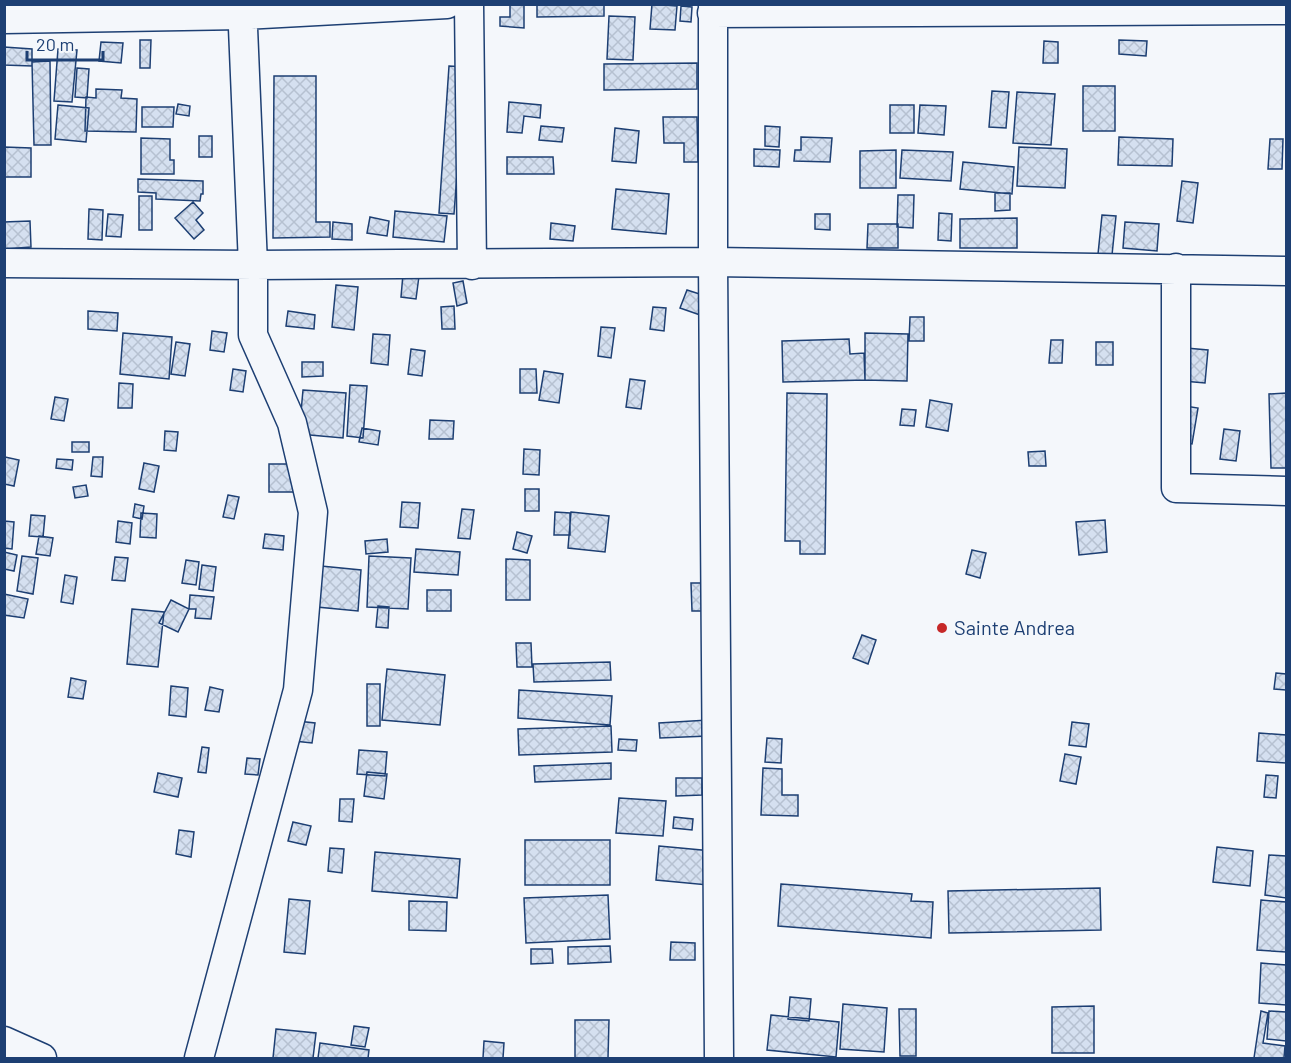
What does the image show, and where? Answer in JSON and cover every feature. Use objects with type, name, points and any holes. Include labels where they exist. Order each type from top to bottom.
[{"type":"street","points":[[4,19],[447,4]]},
{"type":"street","points":[[469,4],[472,265]]},
{"type":"street","points":[[719,1059],[712,9],[1198,8],[1287,10]]},
{"type":"street","points":[[199,1059],[298,690],[313,512],[292,423],[252,335],[253,266],[242,10]]},
{"type":"street","points":[[4,263],[253,266],[713,262],[1287,270]]},
{"type":"street","points":[[1176,268],[1176,488],[1287,491]]},
{"type":"street","points":[[4,1041],[42,1059]]},
{"type":"building","points":[[510,4],[524,4],[524,28],[500,26],[500,17],[510,17]]},
{"type":"building","points":[[537,4],[604,4],[604,16],[537,17]]},
{"type":"building","points":[[652,4],[677,6],[675,30],[650,29]]},
{"type":"building","points":[[681,6],[692,7],[691,22],[680,21]]},
{"type":"building","points":[[609,16],[635,17],[633,60],[607,59]]},
{"type":"building","points":[[140,40],[151,40],[150,68],[140,68]]},
{"type":"building","points":[[1119,40],[1147,41],[1146,56],[1119,54]]},
{"type":"building","points":[[1044,41],[1058,42],[1058,63],[1043,63]]},
{"type":"building","points":[[101,42],[123,43],[121,63],[99,61]]},
{"type":"building","points":[[4,47],[32,49],[32,66],[4,65]]},
{"type":"building","points":[[58,49],[77,50],[72,102],[54,101]]},
{"type":"building","points":[[50,61],[51,145],[34,145],[32,62]]},
{"type":"building","points":[[697,63],[697,89],[604,90],[604,64]]},
{"type":"building","points":[[449,66],[465,67],[454,214],[439,213]]},
{"type":"building","points":[[77,68],[89,69],[87,98],[75,97]]},
{"type":"building","points":[[274,76],[316,76],[316,222],[330,222],[330,237],[273,238]]},
{"type":"building","points":[[1083,86],[1115,86],[1115,131],[1083,131]]},
{"type":"building","points":[[96,89],[122,90],[121,98],[137,99],[136,132],[85,131],[86,97],[96,98]]},
{"type":"building","points":[[992,91],[1009,92],[1006,128],[989,127]]},
{"type":"building","points":[[1017,92],[1055,94],[1051,145],[1013,143]]},
{"type":"building","points":[[509,102],[541,105],[540,118],[524,116],[522,133],[507,132]]},
{"type":"building","points":[[178,104],[190,106],[189,116],[176,114]]},
{"type":"building","points":[[58,105],[89,108],[86,142],[55,139]]},
{"type":"building","points":[[890,105],[914,105],[914,133],[890,133]]},
{"type":"building","points":[[920,105],[946,106],[944,135],[918,133]]},
{"type":"building","points":[[142,107],[174,107],[173,127],[142,127]]},
{"type":"building","points":[[663,117],[697,117],[698,162],[684,162],[684,143],[664,143]]},
{"type":"building","points":[[541,126],[564,128],[562,142],[539,140]]},
{"type":"building","points":[[765,126],[780,127],[779,147],[765,146]]},
{"type":"building","points":[[615,128],[639,131],[636,163],[612,161]]},
{"type":"building","points":[[199,136],[212,136],[212,157],[199,157]]},
{"type":"building","points":[[801,137],[832,138],[830,162],[794,161],[795,150],[801,150]]},
{"type":"building","points":[[1119,137],[1173,139],[1172,166],[1118,165]]},
{"type":"building","points":[[141,138],[170,139],[170,160],[174,160],[174,174],[141,174]]},
{"type":"building","points":[[1270,139],[1283,139],[1282,169],[1268,169]]},
{"type":"building","points":[[4,147],[31,148],[31,177],[4,177]]},
{"type":"building","points":[[1019,147],[1067,149],[1065,188],[1017,186]]},
{"type":"building","points":[[754,149],[780,150],[779,167],[754,166]]},
{"type":"building","points":[[896,150],[896,188],[860,188],[860,151]]},
{"type":"building","points":[[902,150],[953,152],[951,181],[900,178]]},
{"type":"building","points":[[507,157],[553,157],[554,174],[507,174]]},
{"type":"building","points":[[963,162],[1014,167],[1012,194],[960,189]]},
{"type":"building","points":[[138,179],[203,181],[203,194],[201,194],[200,201],[156,199],[156,193],[138,192]]},
{"type":"building","points":[[1182,181],[1198,183],[1193,223],[1177,221]]},
{"type":"building","points":[[616,189],[669,194],[666,234],[612,229]]},
{"type":"building","points":[[995,193],[1010,193],[1010,210],[995,211]]},
{"type":"building","points":[[898,195],[914,195],[913,228],[897,227]]},
{"type":"building","points":[[139,196],[152,196],[152,230],[139,230]]},
{"type":"building","points":[[193,202],[203,213],[196,220],[204,230],[194,239],[175,218]]},
{"type":"building","points":[[89,209],[103,210],[102,240],[88,239]]},
{"type":"building","points":[[395,211],[447,216],[444,242],[393,237]]},
{"type":"building","points":[[939,213],[952,214],[951,241],[938,240]]},
{"type":"building","points":[[108,214],[123,215],[121,237],[106,236]]},
{"type":"building","points":[[815,214],[830,214],[830,230],[815,229]]},
{"type":"building","points":[[1102,215],[1116,216],[1112,255],[1098,254]]},
{"type":"building","points":[[370,217],[389,221],[387,236],[367,233]]},
{"type":"building","points":[[1017,218],[1017,248],[960,248],[960,219]]},
{"type":"building","points":[[30,221],[31,247],[5,249],[4,222]]},
{"type":"building","points":[[333,222],[352,224],[352,240],[332,239]]},
{"type":"building","points":[[1125,222],[1159,224],[1157,251],[1123,248]]},
{"type":"building","points":[[551,223],[575,226],[573,241],[550,239]]},
{"type":"building","points":[[868,224],[898,224],[898,248],[867,248]]},
{"type":"building","points":[[403,274],[419,276],[416,299],[401,297]]},
{"type":"building","points":[[463,281],[467,303],[457,306],[453,283]]},
{"type":"building","points":[[336,285],[358,287],[354,330],[332,327]]},
{"type":"building","points":[[687,290],[709,297],[703,316],[680,308]]},
{"type":"building","points":[[454,306],[455,329],[442,329],[441,307]]},
{"type":"building","points":[[653,307],[666,308],[664,331],[650,329]]},
{"type":"building","points":[[88,311],[118,313],[117,331],[88,329]]},
{"type":"building","points":[[288,311],[315,315],[314,329],[286,326]]},
{"type":"building","points":[[910,317],[924,317],[924,341],[909,341]]},
{"type":"building","points":[[601,327],[615,328],[611,358],[598,356]]},
{"type":"building","points":[[212,331],[227,333],[224,352],[210,350]]},
{"type":"building","points":[[123,333],[172,337],[169,379],[120,374]]},
{"type":"building","points":[[865,333],[908,334],[907,381],[865,380]]},
{"type":"building","points":[[373,334],[390,335],[388,365],[371,363]]},
{"type":"building","points":[[849,339],[850,354],[864,353],[865,380],[783,382],[782,341]]},
{"type":"building","points":[[1051,340],[1063,340],[1062,363],[1049,363]]},
{"type":"building","points":[[176,342],[190,344],[185,376],[171,374]]},
{"type":"building","points":[[1096,342],[1113,342],[1113,365],[1096,365]]},
{"type":"building","points":[[1186,348],[1208,350],[1205,383],[1183,381]]},
{"type":"building","points":[[411,349],[425,351],[422,376],[408,374]]},
{"type":"building","points":[[302,362],[323,362],[323,376],[302,377]]},
{"type":"building","points":[[233,369],[246,371],[243,392],[230,390]]},
{"type":"building","points":[[520,369],[536,369],[537,393],[520,393]]},
{"type":"building","points":[[544,371],[563,374],[559,403],[539,400]]},
{"type":"building","points":[[630,379],[645,381],[641,409],[626,407]]},
{"type":"building","points":[[119,383],[133,384],[132,408],[118,408]]},
{"type":"building","points":[[350,385],[367,386],[363,438],[347,436]]},
{"type":"building","points":[[303,390],[346,393],[343,438],[299,434]]},
{"type":"building","points":[[787,393],[827,394],[825,554],[800,554],[800,541],[785,541]]},
{"type":"building","points":[[1286,393],[1286,468],[1271,468],[1269,394]]},
{"type":"building","points":[[55,397],[68,399],[64,421],[51,419]]},
{"type":"building","points":[[930,400],[952,404],[948,431],[926,427]]},
{"type":"building","points":[[1179,405],[1198,408],[1192,444],[1173,441]]},
{"type":"building","points":[[902,409],[916,410],[914,426],[900,425]]},
{"type":"building","points":[[430,420],[454,421],[453,439],[429,439]]},
{"type":"building","points":[[362,428],[380,431],[378,445],[359,442]]},
{"type":"building","points":[[1224,429],[1240,431],[1236,461],[1220,459]]},
{"type":"building","points":[[165,431],[178,432],[176,451],[164,450]]},
{"type":"building","points":[[72,442],[89,442],[89,452],[72,452]]},
{"type":"building","points":[[524,449],[540,450],[539,475],[523,474]]},
{"type":"building","points":[[1045,451],[1046,466],[1029,466],[1028,452]]},
{"type":"building","points":[[5,457],[19,460],[14,486],[4,484]]},
{"type":"building","points":[[93,457],[103,457],[102,477],[91,476]]},
{"type":"building","points":[[57,459],[73,460],[72,470],[56,468]]},
{"type":"building","points":[[144,463],[159,466],[154,492],[139,489]]},
{"type":"building","points":[[269,464],[303,464],[304,492],[269,492]]},
{"type":"building","points":[[86,485],[88,496],[75,498],[73,487]]},
{"type":"building","points":[[525,489],[539,489],[539,511],[525,511]]},
{"type":"building","points":[[228,495],[239,497],[234,519],[223,517]]},
{"type":"building","points":[[402,502],[420,503],[418,528],[400,527]]},
{"type":"building","points":[[135,504],[144,506],[142,519],[133,517]]},
{"type":"building","points":[[462,509],[474,510],[470,539],[458,538]]},
{"type":"building","points":[[555,512],[570,513],[570,535],[554,535]]},
{"type":"building","points":[[571,512],[609,516],[605,552],[568,548]]},
{"type":"building","points":[[141,513],[157,514],[156,538],[140,537]]},
{"type":"building","points":[[31,515],[45,516],[43,537],[29,536]]},
{"type":"building","points":[[1105,520],[1107,552],[1079,555],[1076,522]]},
{"type":"building","points":[[4,521],[14,522],[12,549],[4,548]]},
{"type":"building","points":[[118,521],[132,523],[130,544],[116,542]]},
{"type":"building","points":[[517,532],[532,536],[527,553],[513,549]]},
{"type":"building","points":[[265,534],[284,536],[283,550],[263,548]]},
{"type":"building","points":[[39,536],[53,538],[50,556],[36,554]]},
{"type":"building","points":[[387,539],[388,552],[366,554],[365,541]]},
{"type":"building","points":[[416,549],[460,552],[458,575],[414,572]]},
{"type":"building","points":[[972,550],[986,553],[980,578],[966,574]]},
{"type":"building","points":[[4,552],[17,555],[14,571],[4,569]]},
{"type":"building","points":[[22,556],[38,558],[33,594],[17,591]]},
{"type":"building","points":[[369,556],[411,558],[408,609],[367,607]]},
{"type":"building","points":[[115,557],[128,558],[125,581],[112,580]]},
{"type":"building","points":[[506,559],[530,560],[530,600],[506,600]]},
{"type":"building","points":[[186,560],[199,562],[196,585],[182,583]]},
{"type":"building","points":[[202,565],[216,567],[213,591],[199,589]]},
{"type":"building","points":[[321,566],[361,570],[358,611],[317,607]]},
{"type":"building","points":[[65,575],[77,577],[73,604],[61,602]]},
{"type":"building","points":[[691,583],[708,583],[708,611],[692,611]]},
{"type":"building","points":[[427,590],[451,590],[451,611],[427,611]]},
{"type":"building","points":[[4,594],[28,599],[24,618],[4,615]]},
{"type":"building","points":[[190,595],[214,597],[211,619],[195,618],[196,609],[189,609]]},
{"type":"building","points":[[171,600],[189,609],[178,632],[159,623]]},
{"type":"building","points":[[378,606],[389,607],[388,628],[376,627]]},
{"type":"building","points":[[132,609],[164,612],[158,667],[127,664]]},
{"type":"building","points":[[862,635],[876,640],[868,664],[853,658]]},
{"type":"building","points":[[516,643],[531,643],[532,667],[517,667]]},
{"type":"building","points":[[610,662],[611,680],[534,682],[533,664]]},
{"type":"building","points":[[387,669],[445,675],[440,725],[382,720]]},
{"type":"building","points":[[1276,673],[1286,674],[1286,690],[1274,689]]},
{"type":"building","points":[[71,678],[86,681],[83,699],[68,697]]},
{"type":"building","points":[[367,684],[380,684],[380,726],[367,726]]},
{"type":"building","points":[[171,686],[188,688],[186,717],[169,715]]},
{"type":"building","points":[[210,687],[223,690],[219,712],[205,710]]},
{"type":"building","points":[[519,690],[612,696],[610,725],[518,718]]},
{"type":"building","points":[[708,720],[708,736],[660,738],[659,723]]},
{"type":"building","points":[[297,721],[315,723],[312,743],[294,741]]},
{"type":"building","points":[[1072,722],[1089,724],[1086,747],[1069,745]]},
{"type":"building","points":[[611,726],[612,752],[519,755],[518,729]]},
{"type":"building","points":[[1259,733],[1286,735],[1286,763],[1257,761]]},
{"type":"building","points":[[767,738],[782,739],[781,763],[765,762]]},
{"type":"building","points":[[619,739],[637,740],[636,751],[618,750]]},
{"type":"building","points":[[202,747],[209,748],[206,773],[198,772]]},
{"type":"building","points":[[359,750],[387,752],[385,776],[357,774]]},
{"type":"building","points":[[1065,754],[1081,757],[1076,784],[1060,781]]},
{"type":"building","points":[[247,758],[260,759],[258,775],[245,774]]},
{"type":"building","points":[[611,763],[611,779],[535,782],[534,766]]},
{"type":"building","points":[[763,768],[782,769],[782,795],[798,795],[798,816],[761,815]]},
{"type":"building","points":[[367,772],[387,774],[384,799],[364,796]]},
{"type":"building","points":[[158,773],[182,778],[178,797],[154,792]]},
{"type":"building","points":[[1266,775],[1278,776],[1276,798],[1264,797]]},
{"type":"building","points":[[676,778],[702,778],[702,795],[676,796]]},
{"type":"building","points":[[619,798],[666,801],[663,836],[616,833]]},
{"type":"building","points":[[340,799],[354,799],[352,822],[339,821]]},
{"type":"building","points":[[674,817],[693,819],[692,830],[673,828]]},
{"type":"building","points":[[293,822],[311,826],[306,845],[288,841]]},
{"type":"building","points":[[179,830],[194,832],[191,857],[176,854]]},
{"type":"building","points":[[525,840],[610,840],[610,885],[525,885]]},
{"type":"building","points":[[659,846],[712,851],[708,885],[656,880]]},
{"type":"building","points":[[1217,847],[1253,851],[1250,886],[1213,882]]},
{"type":"building","points":[[330,848],[344,849],[342,873],[328,871]]},
{"type":"building","points":[[375,852],[460,859],[457,898],[372,891]]},
{"type":"building","points":[[1269,855],[1286,856],[1286,898],[1265,895]]},
{"type":"building","points":[[781,884],[912,894],[911,901],[933,902],[931,938],[778,926]]},
{"type":"building","points":[[1100,888],[1101,930],[949,933],[948,891]]},
{"type":"building","points":[[608,895],[610,939],[526,943],[524,898]]},
{"type":"building","points":[[289,899],[310,901],[305,954],[284,952]]},
{"type":"building","points":[[1261,900],[1286,902],[1286,952],[1257,950]]},
{"type":"building","points":[[409,901],[447,902],[446,931],[409,930]]},
{"type":"building","points":[[671,942],[695,943],[695,960],[670,960]]},
{"type":"building","points":[[610,946],[611,962],[568,964],[568,947]]},
{"type":"building","points":[[531,949],[552,949],[553,963],[531,964]]},
{"type":"building","points":[[1261,963],[1286,965],[1286,1005],[1259,1003]]},
{"type":"building","points":[[790,997],[811,999],[809,1021],[788,1019]]},
{"type":"building","points":[[843,1004],[887,1008],[884,1052],[840,1049]]},
{"type":"building","points":[[1094,1006],[1094,1053],[1052,1053],[1052,1007]]},
{"type":"building","points":[[899,1009],[916,1009],[916,1056],[900,1056]]},
{"type":"building","points":[[1261,1011],[1268,1013],[1263,1043],[1285,1046],[1284,1058],[1254,1058]]},
{"type":"building","points":[[1269,1011],[1286,1012],[1286,1041],[1267,1039]]},
{"type":"building","points":[[771,1015],[839,1022],[836,1057],[767,1050]]},
{"type":"building","points":[[575,1020],[609,1020],[608,1058],[575,1058]]},
{"type":"building","points":[[354,1026],[369,1028],[365,1047],[351,1045]]},
{"type":"building","points":[[276,1029],[316,1033],[313,1058],[273,1058]]},
{"type":"building","points":[[484,1041],[504,1043],[503,1058],[483,1058]]},
{"type":"building","points":[[320,1043],[369,1050],[368,1058],[318,1058]]},
{"type":"place","name":"Sainte Andrea","points":[[942,628]]}]
